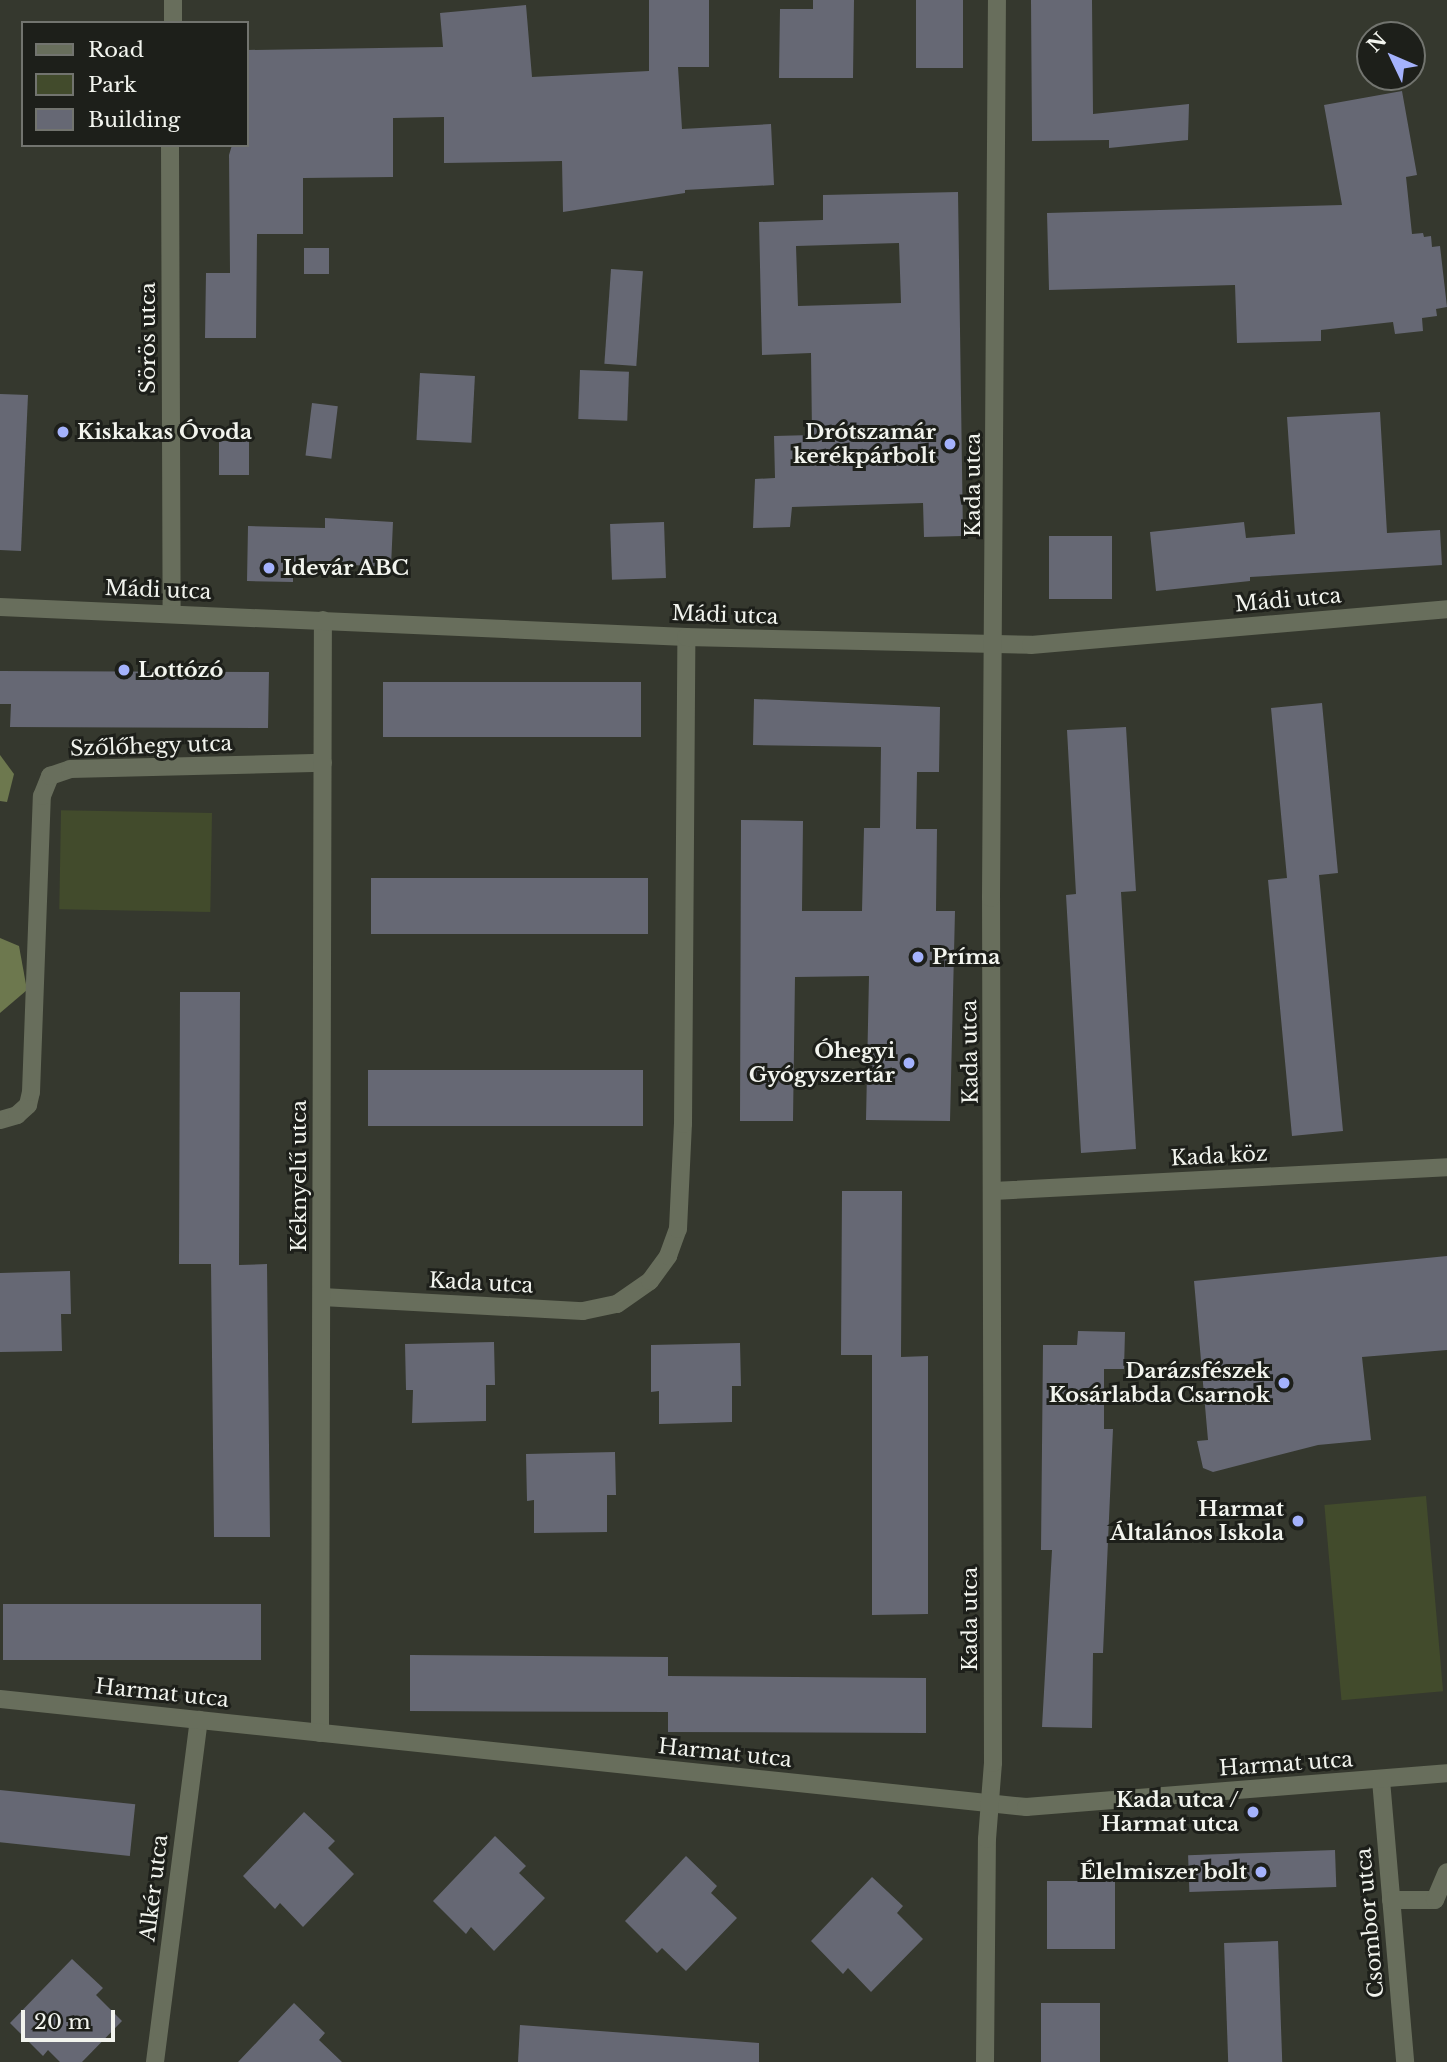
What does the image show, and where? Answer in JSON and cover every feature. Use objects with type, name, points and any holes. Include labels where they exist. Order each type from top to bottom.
[{"type":"street","points":[[173,0],[173,21]]},
{"type":"street","name":"Kada utca","points":[[985,2062],[989,1802],[993,1763],[991,898],[996,645],[997,0]]},
{"type":"street","name":"Sörös utca","points":[[170,147],[172,614]]},
{"type":"street","name":"Mádi utca","points":[[0,607],[687,636],[996,645],[1447,609]]},
{"type":"street","name":"Kéknyelű utca","points":[[320,1733],[323,620]]},
{"type":"street","name":"Kada utca","points":[[322,1297],[583,1311],[617,1304],[650,1281],[668,1256],[678,1229],[683,1125],[687,636]]},
{"type":"street","name":"Szőlőhegy utca","points":[[0,1120],[17,1115],[28,1105],[31,1092],[42,796],[50,776],[69,769],[323,763]]},
{"type":"street","name":"Kada köz","points":[[993,1191],[1447,1167]]},
{"type":"street","name":"Harmat utca","points":[[0,1699],[1026,1807],[1447,1773]]},
{"type":"street","name":"Alkér utca","points":[[155,2062],[199,1720]]},
{"type":"street","name":"Csombor utca","points":[[1381,1780],[1405,2062]]},
{"type":"street","points":[[1391,1900],[1435,1900],[1447,1872]]},
{"type":"green space","points":[[0,755],[14,774],[7,802],[0,801]]},
{"type":"green space","points":[[61,810],[212,813],[210,912],[59,909]]},
{"type":"green space","points":[[0,938],[19,946],[27,990],[0,1013]]},
{"type":"green space","points":[[1426,1496],[1443,1691],[1341,1700],[1324,1505]]},
{"type":"building","points":[[649,0],[709,0],[709,67],[678,67],[682,129],[771,124],[774,185],[685,190],[685,193],[563,212],[562,161],[444,163],[444,117],[393,118],[393,177],[303,178],[303,234],[257,234],[256,338],[205,338],[206,273],[230,273],[229,155],[231,147],[248,147],[248,50],[443,47],[440,13],[526,5],[532,77],[649,71]]},
{"type":"building","points":[[813,0],[854,0],[853,78],[779,78],[780,9],[813,9]]},
{"type":"building","points":[[916,0],[963,0],[963,68],[916,68]]},
{"type":"building","points":[[1031,0],[1092,0],[1093,114],[1189,104],[1188,140],[1109,148],[1109,140],[1032,141]]},
{"type":"building","points":[[1402,91],[1417,175],[1406,177],[1412,234],[1423,233],[1424,237],[1431,236],[1432,247],[1440,246],[1447,307],[1436,309],[1437,316],[1422,318],[1423,331],[1395,334],[1393,322],[1321,330],[1321,341],[1237,343],[1235,285],[1049,290],[1047,213],[1342,205],[1324,105]]},
{"type":"building","points":[[958,192],[963,536],[924,537],[923,503],[792,507],[790,527],[753,528],[755,479],[775,478],[774,436],[812,435],[811,353],[762,355],[759,222],[823,220],[823,195]],"holes":[[[899,243],[901,303],[798,306],[796,246]]]},
{"type":"building","points":[[304,248],[329,248],[329,274],[304,274]]},
{"type":"building","points":[[611,269],[643,271],[636,366],[604,364]]},
{"type":"building","points":[[580,370],[629,372],[627,421],[578,419]]},
{"type":"building","points":[[420,373],[475,376],[471,443],[416,440]]},
{"type":"building","points":[[0,394],[28,395],[21,551],[0,550]]},
{"type":"building","points":[[312,403],[338,406],[331,459],[306,456]]},
{"type":"building","points":[[1380,412],[1387,533],[1440,530],[1442,565],[1250,577],[1250,581],[1156,591],[1150,532],[1244,522],[1246,538],[1295,534],[1287,417]]},
{"type":"building","points":[[219,441],[249,441],[249,475],[219,475]]},
{"type":"building","points":[[325,518],[393,522],[391,567],[293,562],[293,582],[247,581],[248,526],[325,528]]},
{"type":"building","points":[[664,522],[666,578],[612,580],[610,524]]},
{"type":"building","points":[[1049,536],[1112,536],[1112,599],[1049,599]]},
{"type":"building","points":[[0,671],[269,672],[268,728],[10,727],[11,704],[0,704]]},
{"type":"building","points":[[383,682],[641,682],[641,737],[383,737]]},
{"type":"building","points":[[754,699],[940,707],[939,772],[917,772],[916,829],[937,829],[936,911],[955,911],[950,1121],[866,1120],[869,976],[795,977],[793,1121],[740,1121],[741,820],[803,821],[802,911],[862,911],[864,828],[880,828],[881,747],[753,745]]},
{"type":"building","points":[[1322,703],[1338,873],[1319,875],[1343,1131],[1292,1136],[1268,880],[1287,878],[1271,708]]},
{"type":"building","points":[[1126,727],[1136,891],[1121,892],[1136,1149],[1081,1153],[1066,895],[1076,894],[1067,730]]},
{"type":"building","points":[[371,878],[648,878],[648,934],[371,934]]},
{"type":"building","points":[[180,992],[240,992],[239,1265],[267,1264],[270,1537],[214,1537],[211,1264],[179,1264]]},
{"type":"building","points":[[368,1070],[643,1070],[643,1126],[368,1126]]},
{"type":"building","points":[[842,1191],[902,1191],[901,1357],[928,1356],[928,1614],[872,1615],[872,1355],[841,1355]]},
{"type":"building","name":"Darázsfészek Kosárlabda Csarnok","points":[[1447,1256],[1447,1350],[1362,1357],[1371,1440],[1318,1445],[1213,1472],[1203,1468],[1197,1441],[1208,1440],[1194,1281]]},
{"type":"building","points":[[70,1271],[71,1314],[61,1314],[62,1351],[0,1352],[0,1273]]},
{"type":"building","points":[[1078,1331],[1125,1332],[1124,1369],[1104,1369],[1104,1429],[1113,1429],[1103,1653],[1093,1653],[1092,1728],[1042,1727],[1052,1550],[1041,1550],[1043,1345],[1077,1345]]},
{"type":"building","points":[[494,1342],[495,1385],[486,1385],[486,1421],[412,1423],[413,1390],[406,1390],[405,1344]]},
{"type":"building","points":[[740,1343],[741,1386],[732,1386],[732,1422],[659,1424],[659,1391],[651,1392],[651,1345]]},
{"type":"building","points":[[615,1452],[616,1495],[607,1495],[607,1532],[534,1533],[534,1500],[527,1501],[526,1454]]},
{"type":"building","points":[[3,1604],[261,1604],[261,1660],[3,1660]]},
{"type":"building","points":[[410,1655],[668,1657],[668,1676],[926,1678],[926,1733],[668,1732],[668,1712],[410,1711]]},
{"type":"building","points":[[0,1790],[135,1804],[130,1856],[0,1842]]},
{"type":"building","points":[[304,1812],[335,1841],[328,1848],[354,1874],[303,1927],[280,1903],[275,1909],[243,1876]]},
{"type":"building","points":[[495,1836],[526,1866],[519,1873],[545,1898],[494,1951],[471,1927],[466,1934],[433,1901]]},
{"type":"building","points":[[1335,1850],[1336,1887],[1189,1892],[1188,1855]]},
{"type":"building","points":[[686,1856],[717,1886],[711,1893],[737,1918],[686,1971],[662,1948],[657,1953],[625,1921]]},
{"type":"building","points":[[872,1877],[903,1906],[897,1913],[923,1939],[871,1992],[848,1968],[843,1974],[811,1941]]},
{"type":"building","points":[[1047,1881],[1115,1881],[1115,1949],[1047,1949]]},
{"type":"building","points":[[1278,1941],[1282,2062],[1228,2062],[1224,1943]]},
{"type":"building","points":[[72,1959],[103,1988],[96,1995],[122,2021],[82,2062],[60,2062],[48,2050],[43,2056],[10,2023]]},
{"type":"building","points":[[294,2003],[325,2033],[319,2040],[342,2062],[238,2062]]},
{"type":"building","points":[[1041,2003],[1100,2003],[1100,2062],[1041,2062]]},
{"type":"building","points":[[520,2025],[759,2043],[759,2062],[518,2062]]},
{"type":"place","name":"Kiskakas Óvoda","points":[[63,432]]},
{"type":"place","name":"Drótszamár kerékpárbolt","points":[[950,444]]},
{"type":"place","name":"Idevár ABC","points":[[269,568]]},
{"type":"place","name":"Lottózó","points":[[124,670]]},
{"type":"place","name":"Príma","points":[[918,957]]},
{"type":"place","name":"Óhegyi Gyógyszertár","points":[[909,1063]]},
{"type":"place","name":"Darázsfészek Kosárlabda Csarnok","points":[[1284,1383]]},
{"type":"place","name":"Harmat Általános Iskola","points":[[1298,1521]]},
{"type":"place","name":"Kada utca / Harmat utca","points":[[1253,1812]]},
{"type":"place","name":"Élelmiszer bolt","points":[[1261,1872]]}]
